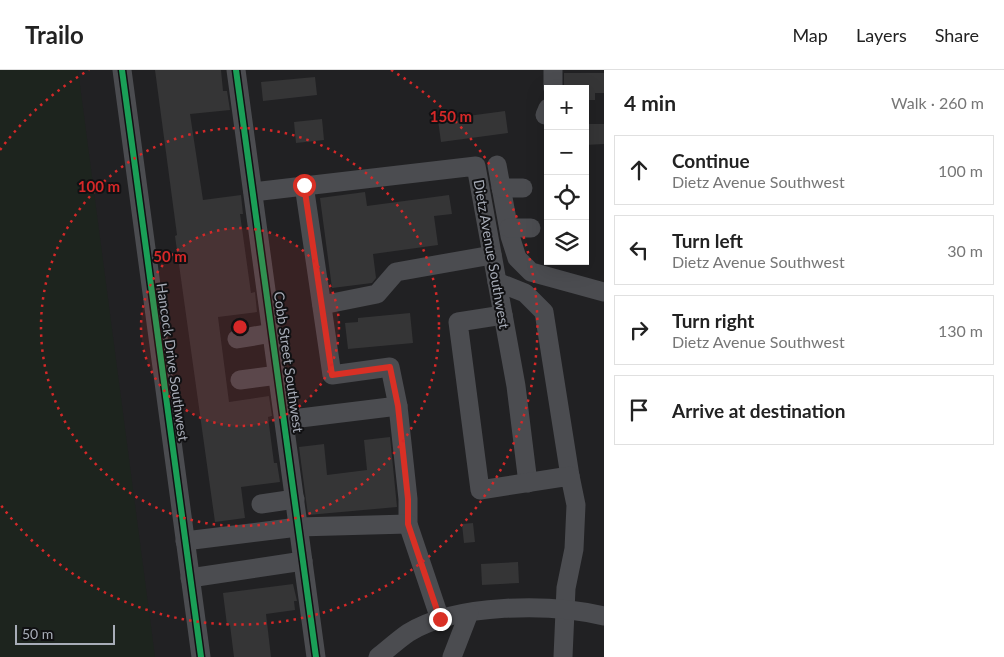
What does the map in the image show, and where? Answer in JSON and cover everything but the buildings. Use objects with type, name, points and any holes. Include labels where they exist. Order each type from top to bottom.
[{"type":"street","name":"Hancock Drive Southwest","points":[[122,70],[201,657]]},
{"type":"street","name":"Cobb Street Southwest","points":[[236,70],[316,657]]},
{"type":"street","points":[[553,70],[553,85]]},
{"type":"street","name":"Dietz Avenue Southwest","points":[[253,192],[476,166],[516,386],[528,483]]},
{"type":"street","points":[[497,166],[517,258],[531,272],[604,292]]},
{"type":"street","points":[[304,185],[332,375],[390,367],[398,406],[408,499],[408,524],[440,619]]},
{"type":"street","points":[[501,188],[523,188]]},
{"type":"street","points":[[509,228],[531,228]]},
{"type":"street","points":[[322,304],[377,294],[396,272],[492,255]]},
{"type":"street","points":[[497,282],[525,293],[544,312],[576,505],[574,549],[566,588],[563,657]]},
{"type":"street","points":[[503,315],[458,322],[480,490],[570,476]]},
{"type":"street","points":[[237,339],[272,333]]},
{"type":"street","points":[[240,380],[278,375]]},
{"type":"street","points":[[284,420],[398,406]]},
{"type":"street","points":[[260,504],[294,499]]},
{"type":"street","points":[[185,541],[298,527],[408,524]]},
{"type":"street","points":[[190,578],[303,561]]},
{"type":"street","points":[[378,657],[409,632],[440,619],[469,613],[494,610],[565,608],[604,616]]},
{"type":"street","points":[[452,657],[469,613]]},
{"type":"shaded area","points":[[0,70],[604,70],[604,657],[0,657]]},
{"type":"shaded area","points":[[0,70],[78,70],[155,657],[0,657]]},
{"type":"cycle path","points":[[122,70],[201,657]]},
{"type":"cycle path","points":[[236,70],[316,657]]},
{"type":"route","points":[[304,185],[332,375],[390,367],[398,406],[408,499],[408,524],[440,619]]}]
